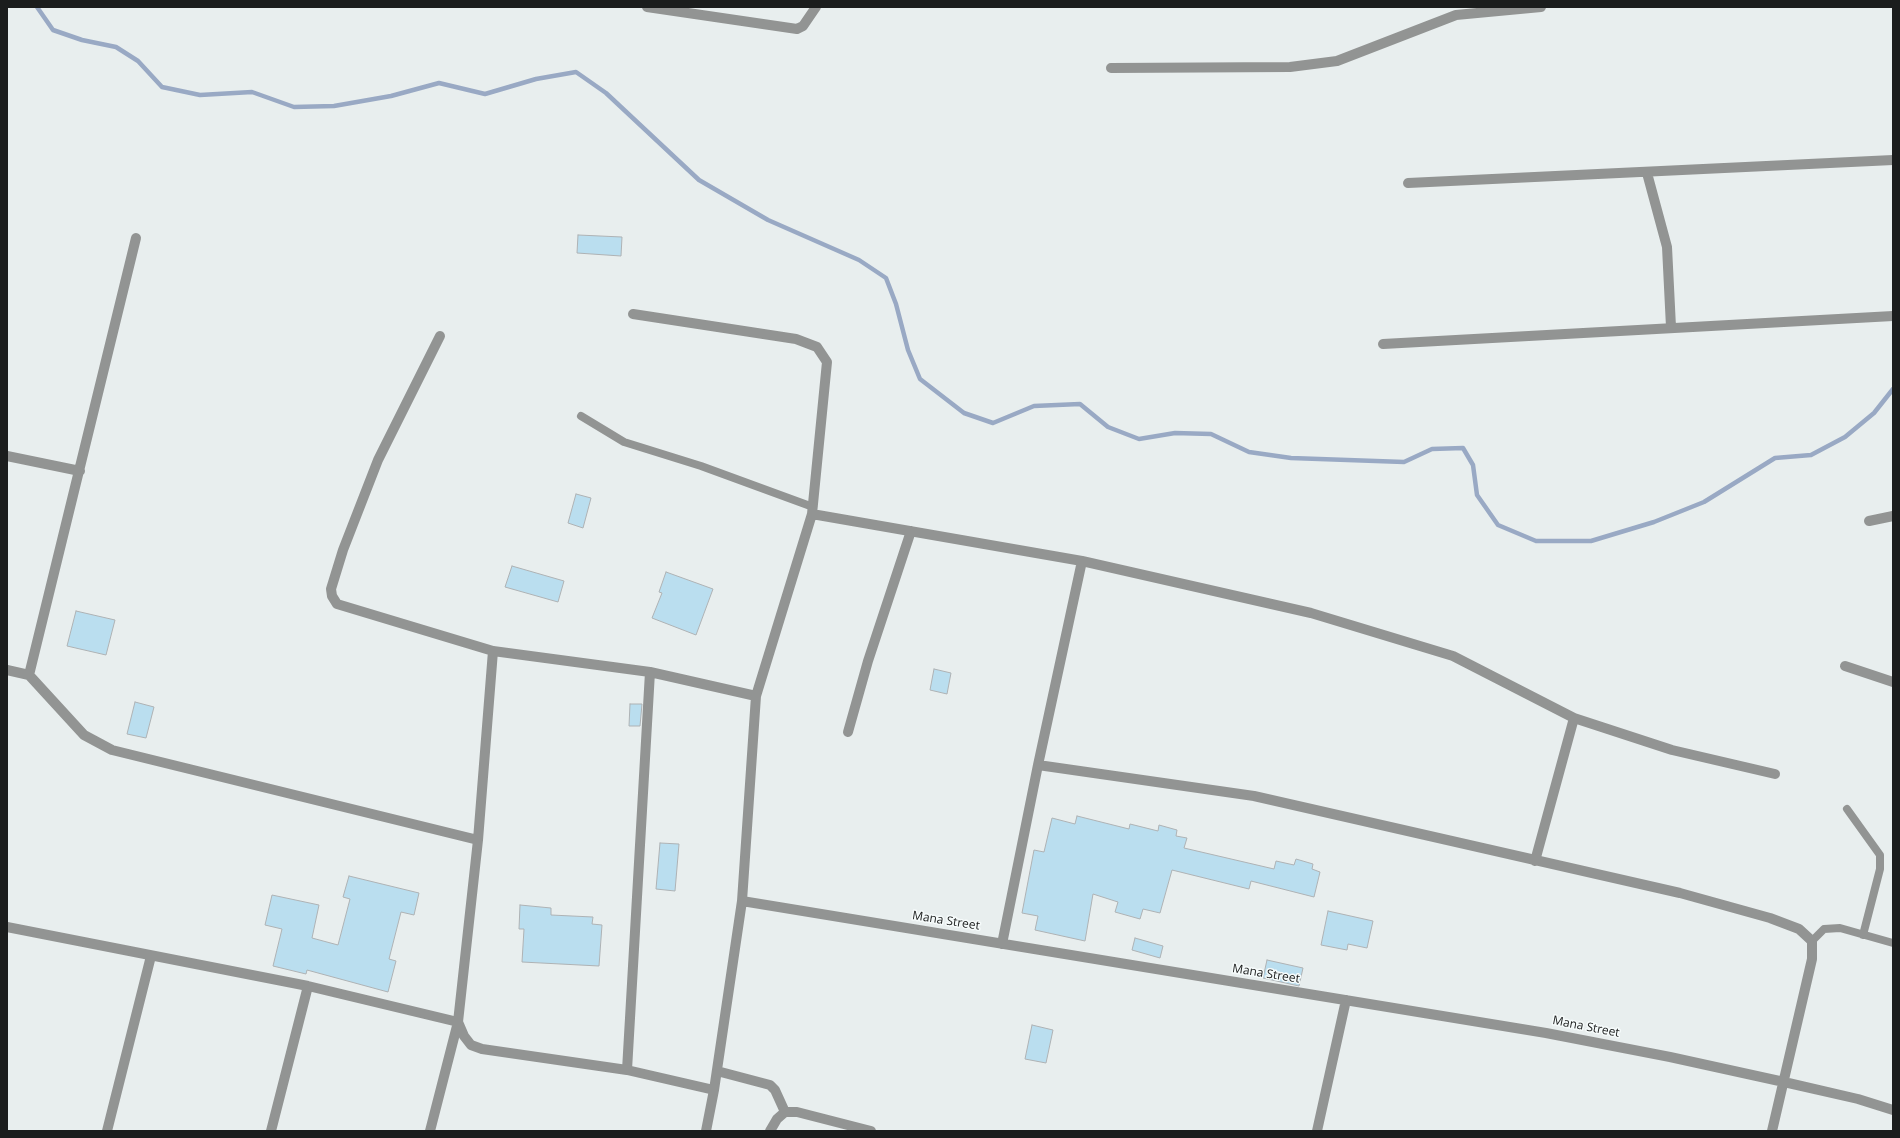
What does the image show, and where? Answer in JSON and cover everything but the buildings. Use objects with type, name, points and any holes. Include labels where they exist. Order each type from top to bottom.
[{"type":"street","points":[[647,7],[797,29],[803,26],[810,18],[816,7]]},
{"type":"street","points":[[1111,68],[1290,67],[1337,61],[1456,15],[1541,7]]},
{"type":"street","points":[[1408,184],[1893,160]]},
{"type":"street","points":[[1647,173],[1667,247],[1671,328]]},
{"type":"street","points":[[29,675],[136,238]]},
{"type":"street","points":[[633,314],[796,339],[817,347],[828,362],[813,510],[756,696],[742,901],[717,1071],[706,1131]]},
{"type":"street","points":[[1383,344],[1893,316]]},
{"type":"street","points":[[440,336],[378,460],[343,550],[331,589],[332,596],[337,604],[493,651],[650,672],[756,696]]},
{"type":"street","points":[[7,456],[80,471]]},
{"type":"street","points":[[813,510],[911,531],[1082,561],[1311,614],[1453,656],[1574,718],[1672,750],[1775,774]]},
{"type":"street","points":[[1869,521],[1893,516]]},
{"type":"street","points":[[848,732],[868,661],[911,531]]},
{"type":"street","points":[[1002,944],[1038,765],[1082,561]]},
{"type":"street","points":[[430,1131],[458,1022],[478,840],[493,651]]},
{"type":"street","points":[[1845,666],[1893,682]]},
{"type":"street","points":[[7,670],[29,675],[84,735],[112,750],[478,840]]},
{"type":"street","points":[[627,1070],[650,672]]},
{"type":"street","points":[[1535,861],[1574,718]]},
{"type":"street","points":[[1038,765],[1254,796],[1680,893],[1770,918],[1799,928],[1812,941],[1812,959],[1772,1131]]},
{"type":"street","name":"Mana Street","points":[[742,901],[1546,1033],[1670,1057],[1784,1082],[1858,1099],[1893,1110]]},
{"type":"street","points":[[7,927],[308,986],[458,1022]]},
{"type":"street","points":[[107,1131],[151,956]]},
{"type":"street","points":[[271,1131],[308,986]]},
{"type":"street","points":[[1317,1131],[1346,1000]]},
{"type":"street","points":[[458,1022],[464,1036],[471,1044],[482,1049],[627,1070],[714,1090]]},
{"type":"street","points":[[717,1071],[770,1085],[775,1090],[785,1112]]},
{"type":"street","points":[[770,1131],[776,1119],[785,1112],[797,1112],[871,1131]]},
{"type":"lane","points":[[581,416],[624,442],[701,466],[813,510]]},
{"type":"lane","points":[[1847,809],[1880,855],[1880,869],[1863,935]]},
{"type":"lane","points":[[1812,941],[1824,929],[1840,928],[1893,943]]},
{"type":"waterway","points":[[37,7],[53,30],[82,40],[116,47],[138,61],[162,87],[200,95],[252,92],[294,107],[334,106],[391,96],[439,83],[485,94],[536,79],[576,72],[606,93],[699,180],[768,220],[859,260],[886,278],[896,304],[908,350],[920,379],[964,413],[993,423],[1034,406],[1080,404],[1108,427],[1139,439],[1175,433],[1211,434],[1249,452],[1291,458],[1404,462],[1432,449],[1463,448],[1473,465],[1477,495],[1498,525],[1536,541],[1591,541],[1654,522],[1704,502],[1775,458],[1811,455],[1845,437],[1874,413],[1893,389]]}]
